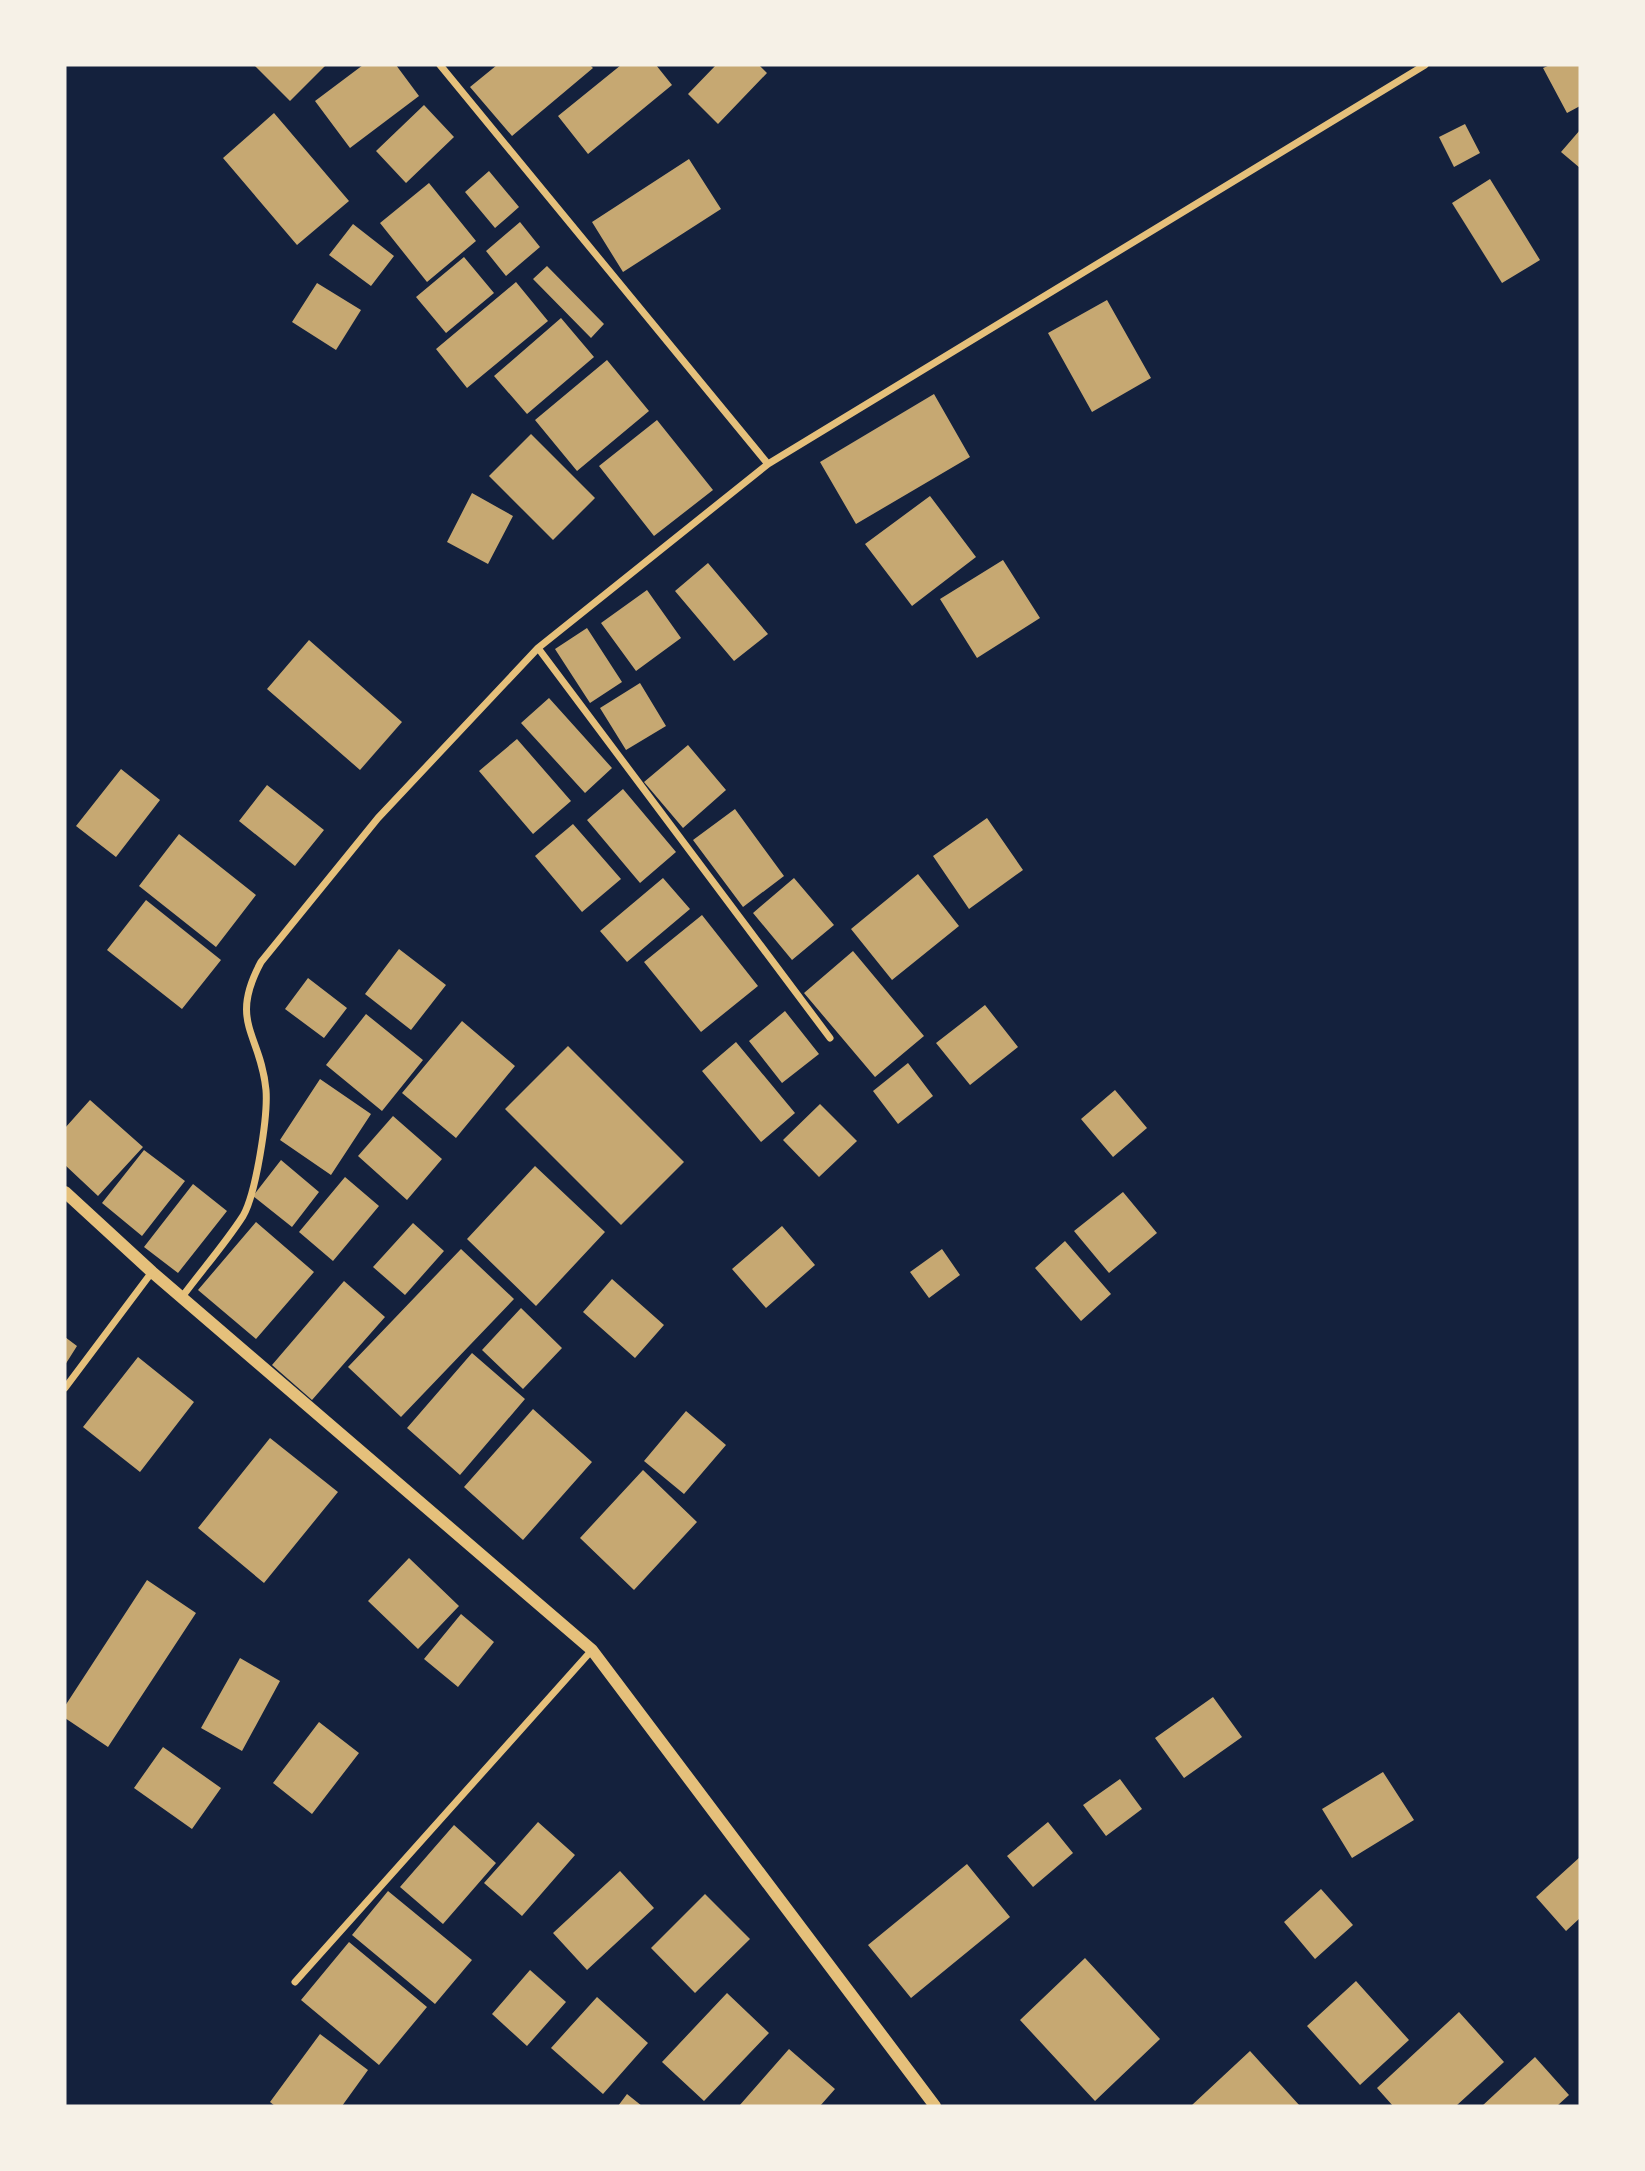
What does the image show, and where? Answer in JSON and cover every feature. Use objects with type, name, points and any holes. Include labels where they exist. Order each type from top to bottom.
[{"type":"street","points":[[440,65],[768,464]]},
{"type":"street","points":[[181,1297],[245,1213],[262,1144],[266,1089],[245,1011],[247,987],[261,962],[378,818],[538,648],[768,464],[1425,65]]},
{"type":"street","points":[[538,648],[830,1038]]},
{"type":"street","points":[[65,1192],[152,1272],[592,1650],[935,2106]]},
{"type":"street","points":[[65,1388],[152,1272]]},
{"type":"street","points":[[295,1982],[592,1650]]},
{"type":"building","points":[[254,65],[326,65],[290,101]]},
{"type":"building","points":[[363,65],[396,65],[419,96],[350,148],[315,101]]},
{"type":"building","points":[[497,65],[590,65],[593,68],[512,136],[470,87]]},
{"type":"building","points":[[621,65],[656,65],[672,85],[588,154],[558,116]]},
{"type":"building","points":[[716,65],[759,65],[767,73],[718,124],[688,94]]},
{"type":"building","points":[[1550,65],[1580,65],[1580,106],[1567,113],[1543,68]]},
{"type":"building","points":[[424,105],[454,137],[406,183],[376,151]]},
{"type":"building","points":[[274,113],[349,201],[297,245],[223,158]]},
{"type":"building","points":[[1465,124],[1480,153],[1454,167],[1439,137]]},
{"type":"building","points":[[1580,130],[1580,168],[1561,152]]},
{"type":"building","points":[[689,159],[721,209],[623,272],[592,222]]},
{"type":"building","points":[[489,171],[519,207],[495,228],[465,192]]},
{"type":"building","points":[[1490,179],[1540,260],[1502,283],[1452,203]]},
{"type":"building","points":[[429,183],[476,241],[427,282],[380,223]]},
{"type":"building","points":[[520,222],[540,247],[506,276],[486,251]]},
{"type":"building","points":[[353,224],[394,256],[371,286],[329,255]]},
{"type":"building","points":[[464,257],[494,293],[446,333],[416,297]]},
{"type":"building","points":[[547,266],[604,324],[591,338],[533,279]]},
{"type":"building","points":[[516,282],[548,321],[467,388],[436,349]]},
{"type":"building","points":[[317,283],[361,310],[336,350],[292,322]]},
{"type":"building","points":[[1107,300],[1151,378],[1092,412],[1048,333]]},
{"type":"building","points":[[561,318],[594,357],[527,414],[494,376]]},
{"type":"building","points":[[607,360],[649,411],[577,471],[535,420]]},
{"type":"building","points":[[934,394],[970,457],[856,524],[820,462]]},
{"type":"building","points":[[657,420],[713,490],[654,536],[599,466]]},
{"type":"building","points":[[531,434],[595,498],[553,540],[489,476]]},
{"type":"building","points":[[472,493],[513,516],[488,564],[447,542]]},
{"type":"building","points":[[930,496],[976,557],[912,606],[865,544]]},
{"type":"building","points":[[1003,560],[1040,618],[977,658],[940,599]]},
{"type":"building","points":[[708,563],[768,634],[734,661],[675,591]]},
{"type":"building","points":[[647,590],[681,638],[636,671],[601,623]]},
{"type":"building","points":[[587,628],[622,682],[590,703],[555,649]]},
{"type":"building","points":[[309,640],[402,722],[360,770],[267,689]]},
{"type":"building","points":[[640,683],[666,726],[626,750],[600,708]]},
{"type":"building","points":[[549,698],[612,768],[585,793],[521,723]]},
{"type":"building","points":[[517,739],[571,801],[533,834],[479,771]]},
{"type":"building","points":[[688,745],[726,790],[683,828],[644,782]]},
{"type":"building","points":[[121,769],[160,800],[116,857],[76,826]]},
{"type":"building","points":[[267,785],[324,830],[295,866],[239,821]]},
{"type":"building","points":[[623,789],[676,852],[640,883],[587,820]]},
{"type":"building","points":[[735,809],[784,876],[743,907],[693,840]]},
{"type":"building","points":[[987,818],[1023,870],[969,909],[933,856]]},
{"type":"building","points":[[573,824],[621,879],[582,912],[535,856]]},
{"type":"building","points":[[179,834],[256,895],[216,947],[139,886]]},
{"type":"building","points":[[918,874],[959,926],[892,980],[851,929]]},
{"type":"building","points":[[663,878],[690,909],[627,962],[600,931]]},
{"type":"building","points":[[794,878],[834,925],[792,960],[753,913]]},
{"type":"building","points":[[146,900],[221,960],[182,1009],[107,950]]},
{"type":"building","points":[[702,915],[758,986],[701,1032],[644,962]]},
{"type":"building","points":[[399,949],[446,985],[411,1030],[365,994]]},
{"type":"building","points":[[853,951],[924,1036],[875,1077],[804,993]]},
{"type":"building","points":[[308,978],[347,1008],[324,1038],[285,1009]]},
{"type":"building","points":[[985,1005],[1018,1047],[970,1085],[936,1043]]},
{"type":"building","points":[[785,1011],[819,1054],[782,1083],[749,1041]]},
{"type":"building","points":[[366,1014],[423,1060],[382,1111],[326,1065]]},
{"type":"building","points":[[462,1021],[515,1066],[456,1138],[402,1093]]},
{"type":"building","points":[[736,1042],[795,1113],[761,1142],[702,1071]]},
{"type":"building","points":[[568,1046],[684,1162],[621,1225],[505,1109]]},
{"type":"building","points":[[908,1063],[933,1096],[898,1124],[873,1091]]},
{"type":"building","points":[[320,1079],[371,1114],[331,1175],[280,1140]]},
{"type":"building","points":[[1115,1090],[1147,1128],[1113,1157],[1081,1119]]},
{"type":"building","points":[[90,1100],[143,1147],[98,1196],[65,1165],[65,1128]]},
{"type":"building","points":[[820,1104],[857,1141],[819,1177],[783,1140]]},
{"type":"building","points":[[393,1116],[442,1159],[407,1200],[358,1156]]},
{"type":"building","points":[[144,1150],[185,1181],[142,1236],[102,1203]]},
{"type":"building","points":[[281,1160],[319,1192],[292,1227],[253,1196]]},
{"type":"building","points":[[535,1166],[605,1232],[536,1306],[467,1239]]},
{"type":"building","points":[[345,1177],[379,1206],[333,1261],[299,1232]]},
{"type":"building","points":[[193,1184],[227,1211],[178,1273],[144,1247]]},
{"type":"building","points":[[1123,1192],[1157,1233],[1109,1273],[1074,1231]]},
{"type":"building","points":[[256,1222],[314,1272],[256,1339],[198,1290]]},
{"type":"building","points":[[413,1223],[444,1251],[405,1295],[373,1267]]},
{"type":"building","points":[[782,1226],[815,1265],[766,1308],[732,1269]]},
{"type":"building","points":[[1065,1241],[1111,1294],[1081,1321],[1035,1268]]},
{"type":"building","points":[[461,1249],[514,1299],[401,1417],[348,1367]]},
{"type":"building","points":[[942,1249],[960,1275],[929,1298],[910,1272]]},
{"type":"building","points":[[612,1279],[664,1325],[635,1358],[583,1312]]},
{"type":"building","points":[[344,1281],[385,1317],[312,1400],[272,1365]]},
{"type":"building","points":[[521,1308],[562,1348],[523,1389],[482,1350]]},
{"type":"building","points":[[65,1337],[77,1346],[65,1365]]},
{"type":"building","points":[[472,1353],[525,1399],[460,1475],[407,1428]]},
{"type":"building","points":[[138,1357],[194,1402],[140,1472],[83,1427]]},
{"type":"building","points":[[533,1409],[592,1462],[523,1540],[464,1487]]},
{"type":"building","points":[[686,1411],[726,1445],[684,1494],[644,1461]]},
{"type":"building","points":[[270,1438],[338,1492],[264,1583],[198,1528]]},
{"type":"building","points":[[643,1470],[697,1522],[634,1590],[580,1538]]},
{"type":"building","points":[[409,1558],[459,1606],[418,1649],[368,1601]]},
{"type":"building","points":[[147,1580],[196,1613],[108,1747],[65,1718],[65,1706]]},
{"type":"building","points":[[461,1614],[494,1642],[458,1687],[424,1659]]},
{"type":"building","points":[[240,1658],[280,1681],[242,1751],[201,1728]]},
{"type":"building","points":[[1213,1697],[1242,1737],[1184,1778],[1155,1738]]},
{"type":"building","points":[[319,1722],[359,1753],[312,1814],[273,1783]]},
{"type":"building","points":[[163,1747],[221,1788],[192,1829],[134,1788]]},
{"type":"building","points":[[1383,1772],[1414,1820],[1352,1858],[1322,1809]]},
{"type":"building","points":[[1120,1779],[1142,1809],[1106,1836],[1083,1805]]},
{"type":"building","points":[[538,1822],[575,1855],[522,1916],[484,1883]]},
{"type":"building","points":[[1048,1822],[1073,1853],[1033,1887],[1007,1856]]},
{"type":"building","points":[[454,1825],[496,1863],[443,1924],[400,1887]]},
{"type":"building","points":[[1580,1857],[1580,1918],[1566,1931],[1536,1897]]},
{"type":"building","points":[[967,1864],[1010,1917],[911,1998],[868,1945]]},
{"type":"building","points":[[620,1871],[654,1908],[587,1970],[553,1933]]},
{"type":"building","points":[[1321,1889],[1353,1925],[1315,1959],[1284,1922]]},
{"type":"building","points":[[388,1891],[472,1960],[435,2004],[352,1935]]},
{"type":"building","points":[[705,1894],[750,1939],[695,1993],[651,1948]]},
{"type":"building","points":[[349,1942],[427,2007],[379,2065],[301,2000]]},
{"type":"building","points":[[1085,1958],[1160,2039],[1095,2101],[1020,2020]]},
{"type":"building","points":[[530,1970],[566,2002],[527,2046],[492,2014]]},
{"type":"building","points":[[1356,1981],[1409,2040],[1360,2085],[1307,2026]]},
{"type":"building","points":[[727,1993],[769,2033],[704,2101],[662,2062]]},
{"type":"building","points":[[597,1997],[648,2043],[603,2094],[551,2048]]},
{"type":"building","points":[[1459,2012],[1504,2062],[1456,2106],[1393,2106],[1377,2088]]},
{"type":"building","points":[[320,2034],[368,2070],[342,2106],[275,2106],[270,2102]]},
{"type":"building","points":[[789,2049],[835,2089],[820,2106],[739,2106]]},
{"type":"building","points":[[1250,2051],[1300,2106],[1192,2105]]},
{"type":"building","points":[[1535,2057],[1569,2095],[1557,2106],[1482,2106]]},
{"type":"building","points":[[627,2094],[642,2106],[618,2106]]}]
